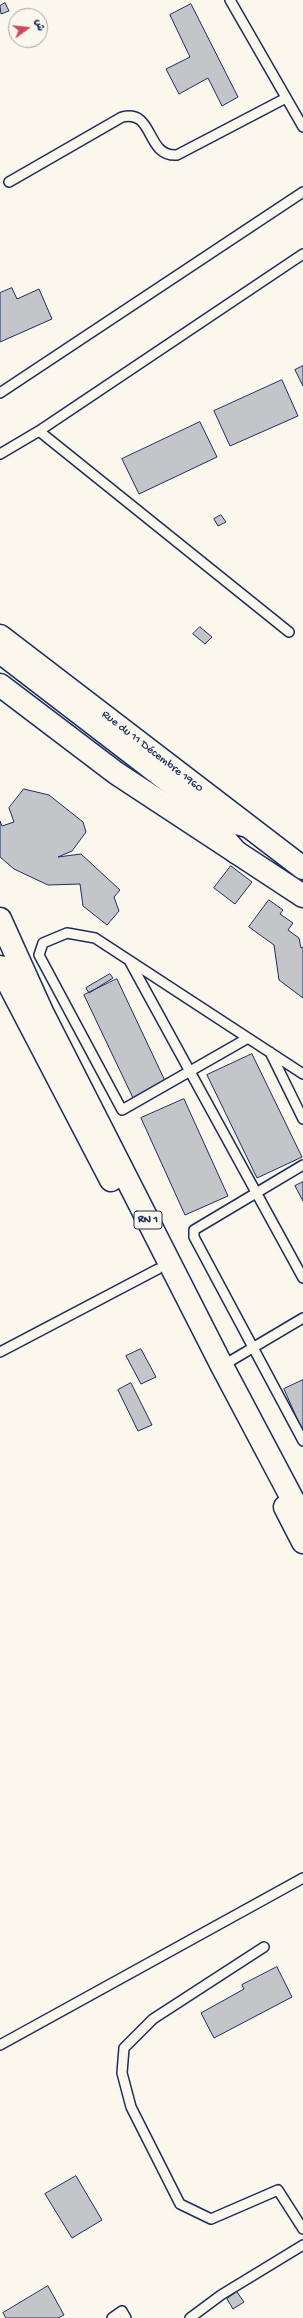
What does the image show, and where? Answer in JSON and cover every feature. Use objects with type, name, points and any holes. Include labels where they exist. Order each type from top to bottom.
[{"type":"main road","name":"Rue du 11 Décembre 1960","points":[[0,636],[303,868]]},
{"type":"main road","points":[[0,652],[202,808],[229,821],[247,826]]},
{"type":"main road","points":[[0,665],[206,820],[236,852]]},
{"type":"main road","points":[[0,685],[116,773],[303,896]]},
{"type":"main road","name":"RN 1","points":[[0,919],[42,1012],[222,1366],[303,1519]]},
{"type":"main road","points":[[0,952],[20,987],[42,1012]]},
{"type":"main road","points":[[0,967],[20,1003],[34,1035]]},
{"type":"main road","name":"RN 1","points":[[0,990],[34,1035],[303,1542]]},
{"type":"lane","points":[[230,0],[303,127]]},
{"type":"lane","points":[[9,182],[128,116],[139,119],[144,124],[159,150],[164,154],[177,155],[286,98]]},
{"type":"lane","points":[[0,393],[303,192]]},
{"type":"lane","points":[[2,450],[39,431],[303,254]]},
{"type":"lane","points":[[39,431],[289,632]]},
{"type":"lane","points":[[248,1038],[122,1110],[39,955],[43,943],[67,933],[95,938],[130,960],[303,1074]]},
{"type":"lane","points":[[130,960],[303,1278]]},
{"type":"lane","points":[[270,1052],[303,1119]]},
{"type":"lane","points":[[303,1165],[194,1230],[194,1237],[303,1441]]},
{"type":"lane","points":[[0,1352],[158,1269]]},
{"type":"lane","points":[[222,1366],[303,1318]]},
{"type":"lane","points":[[0,2045],[303,1878]]},
{"type":"lane","points":[[264,1947],[153,2018],[124,2048],[122,2073],[131,2108],[180,2204],[211,2219],[278,2190],[303,2228]]},
{"type":"lane","points":[[190,2318],[221,2295],[303,2245]]},
{"type":"lane","points":[[112,2318],[122,2311],[126,2318]]},
{"type":"building","points":[[5,3],[8,11],[1,14],[0,6]]},
{"type":"building","points":[[191,4],[238,97],[222,106],[208,78],[179,94],[166,69],[190,57],[170,15]]},
{"type":"building","points":[[12,288],[17,299],[39,289],[52,319],[0,342],[0,293]]},
{"type":"building","points":[[303,366],[303,386],[295,370]]},
{"type":"building","points":[[282,380],[298,416],[230,446],[214,411]]},
{"type":"building","points":[[200,422],[217,457],[139,494],[122,459]]},
{"type":"building","points":[[221,515],[226,522],[218,526],[214,519]]},
{"type":"building","points":[[200,627],[212,637],[205,644],[193,634]]},
{"type":"building","points":[[24,789],[49,795],[83,822],[86,832],[72,851],[58,857],[81,854],[120,890],[114,897],[119,911],[107,925],[83,906],[80,884],[48,885],[14,869],[0,857],[0,821],[2,826],[14,822],[9,808]]},
{"type":"building","points":[[231,866],[252,882],[235,904],[214,888]]},
{"type":"building","points":[[269,900],[283,910],[280,914],[293,923],[288,930],[299,938],[301,948],[303,947],[303,998],[279,980],[274,945],[249,927]]},
{"type":"building","points":[[110,974],[113,978],[89,993],[86,988]]},
{"type":"building","points":[[117,979],[166,1083],[133,1098],[84,995]]},
{"type":"building","points":[[252,1054],[302,1157],[257,1178],[207,1075]]},
{"type":"building","points":[[184,1099],[228,1196],[185,1215],[141,1118]]},
{"type":"building","points":[[303,1182],[303,1201],[295,1186]]},
{"type":"building","points":[[141,1349],[156,1377],[141,1384],[126,1356]]},
{"type":"building","points":[[303,1380],[303,1429],[302,1430],[284,1389]]},
{"type":"building","points":[[131,1383],[152,1425],[138,1431],[118,1390]]},
{"type":"building","points":[[277,1967],[292,1997],[214,2038],[201,2013],[244,1989],[242,1985]]},
{"type":"building","points":[[76,2176],[102,2220],[72,2238],[45,2194]]},
{"type":"building","points":[[48,2286],[64,2315],[58,2318],[6,2318],[3,2313]]},
{"type":"building","points":[[237,2292],[244,2302],[233,2309],[227,2299]]}]
